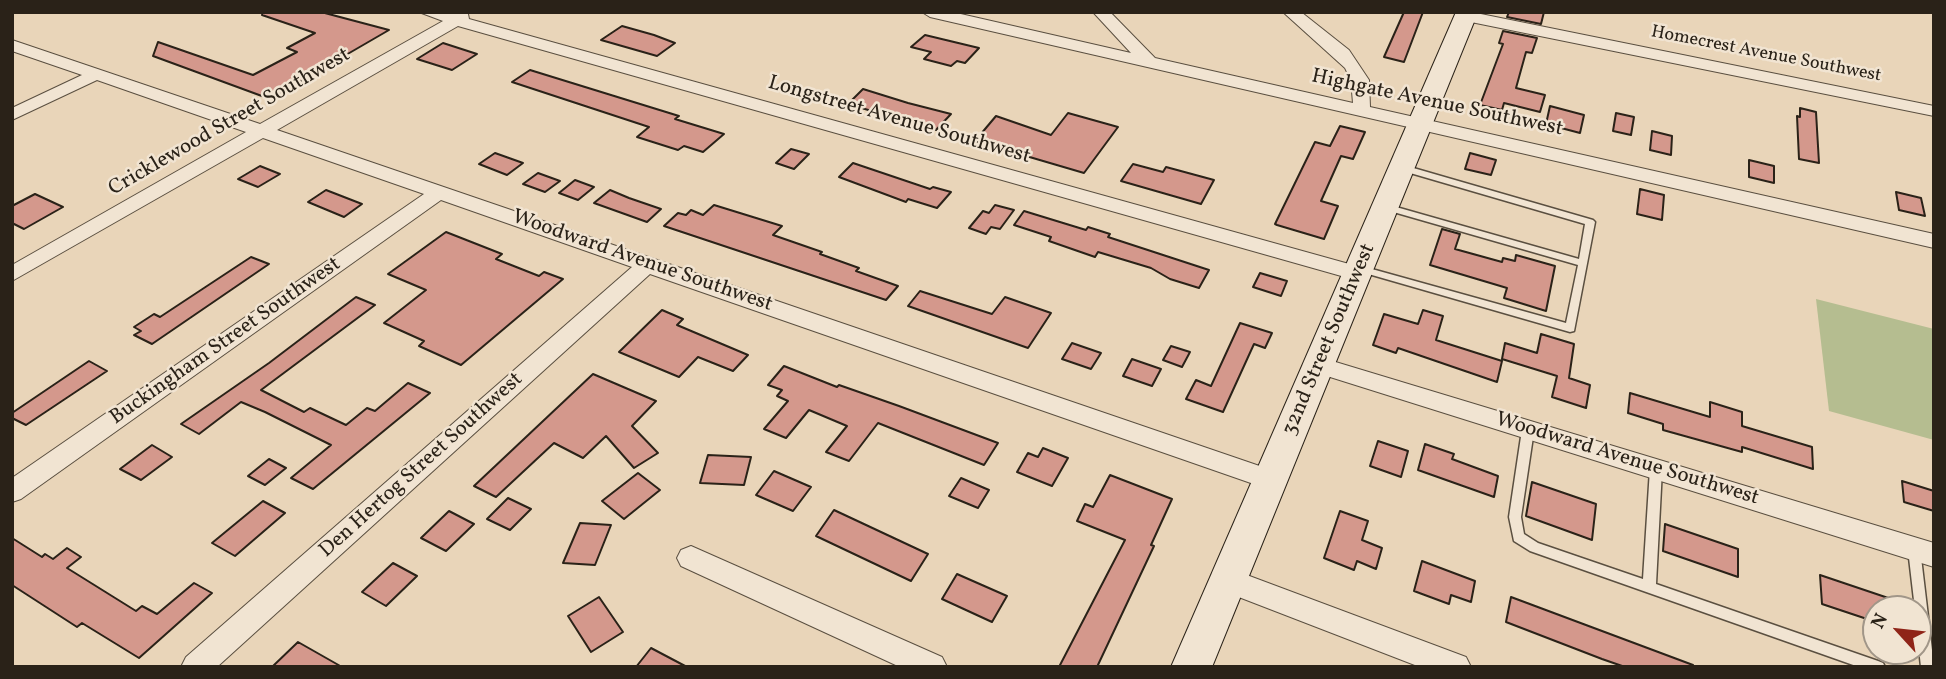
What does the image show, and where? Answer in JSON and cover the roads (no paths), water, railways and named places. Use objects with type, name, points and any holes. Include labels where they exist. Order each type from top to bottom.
[{"type":"street","name":"Longstreet Avenue Southwest","points":[[427,12],[464,16],[1360,272]]},
{"type":"street","name":"Highgate Avenue Southwest","points":[[930,12],[1361,111],[1457,130],[1934,241]]},
{"type":"street","points":[[1101,12],[1150,63]]},
{"type":"street","points":[[1291,12],[1357,68],[1365,96],[1361,111]]},
{"type":"street","name":"Homecrest Avenue Southwest","points":[[1466,14],[1934,111]]},
{"type":"street","name":"32nd Street Southwest","points":[[1191,667],[1360,272],[1466,14]]},
{"type":"street","name":"Cricklewood Street Southwest","points":[[12,274],[464,16]]},
{"type":"street","name":"Woodward Avenue Southwest","points":[[12,46],[1271,480]]},
{"type":"street","points":[[12,116],[97,74]]},
{"type":"street","name":"Buckingham Street Southwest","points":[[12,492],[440,192]]},
{"type":"street","name":"Den Hertog Street Southwest","points":[[196,667],[647,265]]},
{"type":"street","name":"Woodward Avenue Southwest","points":[[1319,365],[1924,552]]},
{"type":"street","points":[[691,558],[932,667]]},
{"type":"street","points":[[1228,580],[1456,667]]},
{"type":"lane","points":[[1360,272],[1570,328],[1590,222],[1403,168]]},
{"type":"lane","points":[[1386,207],[1583,263]]},
{"type":"lane","points":[[1528,429],[1515,517],[1518,537],[1534,547],[1878,667]]},
{"type":"lane","points":[[1649,588],[1656,469]]},
{"type":"lane","points":[[1924,552],[1928,667]]}]
